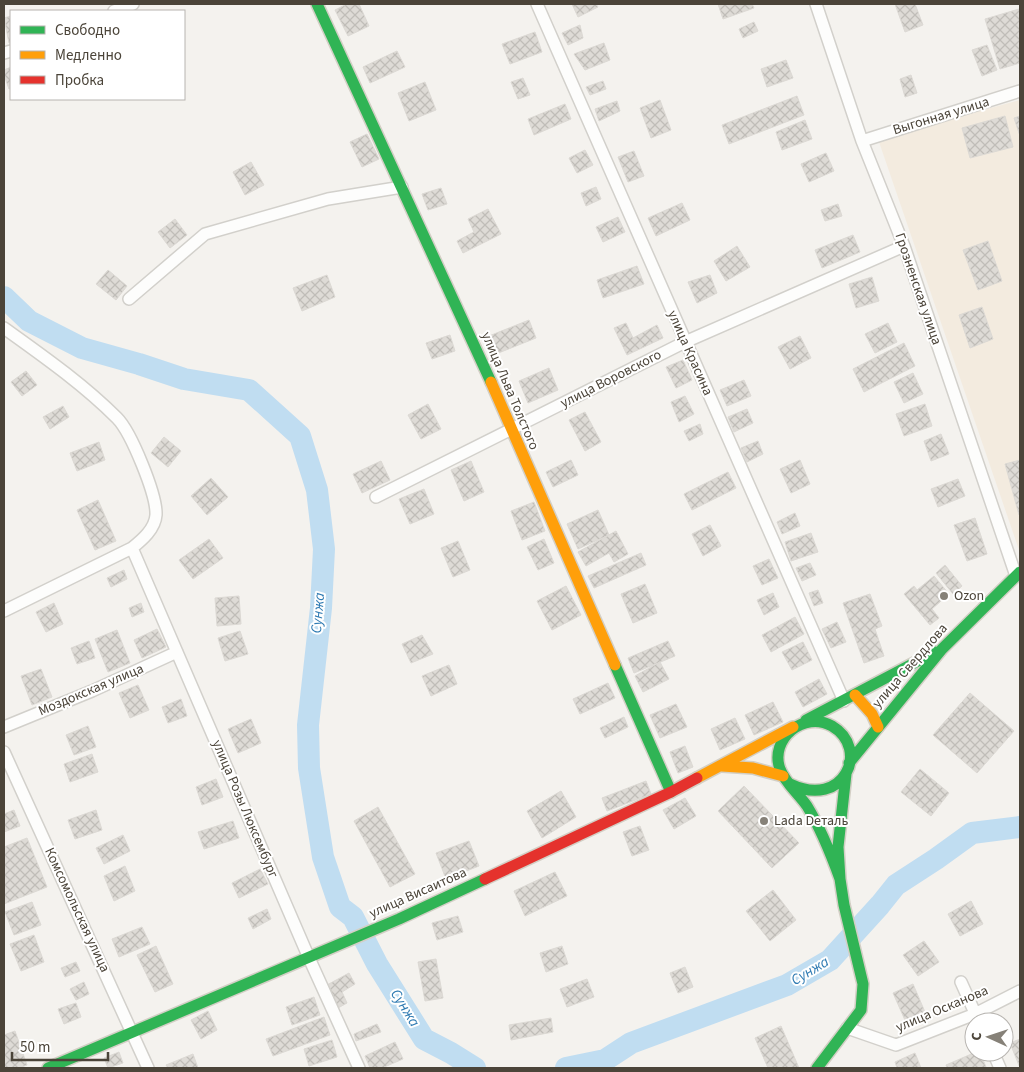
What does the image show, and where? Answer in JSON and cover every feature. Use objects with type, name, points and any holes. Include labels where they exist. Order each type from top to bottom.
[{"type":"street","points":[[117,10],[133,4]]},
{"type":"street","name":"улица Льва Толстого","points":[[317,4],[461,315],[671,792]]},
{"type":"street","name":"улица Красина","points":[[537,4],[685,342],[849,698]]},
{"type":"street","name":"Грозненская улица","points":[[816,4],[862,141],[904,246],[1018,574]]},
{"type":"street","name":"Выгонная улица","points":[[862,141],[1020,91]]},
{"type":"street","points":[[129,299],[205,234],[328,199],[402,187]]},
{"type":"street","name":"улица Воровского","points":[[376,497],[685,342],[904,246]]},
{"type":"street","points":[[4,328],[60,368],[118,419],[141,460],[154,497],[156,517],[146,536],[132,548],[4,611]]},
{"type":"street","name":"улица Розы Люксембург","points":[[132,548],[309,958],[359,1068]]},
{"type":"street","name":"улица Свердлова","points":[[848,768],[878,727],[942,649],[1018,574]]},
{"type":"street","name":"улица Висаитова","points":[[48,1068],[399,919],[671,792],[942,649]]},
{"type":"street","name":"Моздокская улица","points":[[4,727],[177,652]]},
{"type":"street","points":[[849,698],[872,714],[878,727]]},
{"type":"street","points":[[817,1068],[861,1010],[863,984],[844,905],[840,879],[838,847],[848,768],[848,747],[841,733],[833,726],[813,720],[798,725],[785,735],[780,744],[779,766],[818,825],[840,879]]},
{"type":"street","name":"Комсомольская улица","points":[[4,752],[148,1068]]},
{"type":"street","points":[[720,766],[747,766],[766,769],[787,780],[800,790],[810,792],[820,792],[831,788],[839,782],[848,768]]},
{"type":"street","points":[[961,982],[974,1012]]},
{"type":"street","name":"улица Осканова","points":[[987,1012],[1020,991]]},
{"type":"street","name":"улица Осканова","points":[[847,1028],[896,1045],[964,1022]]},
{"type":"shaded area","points":[[1020,100],[1020,549],[1019,550],[878,139]]},
{"type":"building","points":[[347,4],[359,4],[369,26],[348,36],[335,10]]},
{"type":"building","points":[[572,4],[596,4],[598,7],[578,17]]},
{"type":"building","points":[[718,4],[752,4],[754,8],[723,19]]},
{"type":"building","points":[[895,4],[915,4],[923,25],[905,32]]},
{"type":"building","points":[[1019,9],[1020,63],[1000,69],[985,19]]},
{"type":"building","points":[[10,16],[10,43],[9,43],[4,18]]},
{"type":"building","points":[[754,22],[758,31],[743,38],[739,29]]},
{"type":"building","points":[[580,25],[583,38],[568,45],[562,33]]},
{"type":"building","points":[[535,32],[542,52],[510,64],[502,44]]},
{"type":"building","points":[[604,43],[610,60],[585,70],[574,54]]},
{"type":"building","points":[[987,45],[997,70],[982,76],[972,50]]},
{"type":"building","points":[[397,51],[405,67],[370,83],[363,67]]},
{"type":"building","points":[[786,60],[793,78],[767,87],[761,69]]},
{"type":"building","points":[[10,67],[9,89],[4,75],[4,70]]},
{"type":"building","points":[[911,75],[917,93],[905,97],[900,79]]},
{"type":"building","points":[[523,78],[530,95],[518,99],[511,82]]},
{"type":"building","points":[[603,81],[606,89],[590,95],[586,87]]},
{"type":"building","points":[[425,82],[436,110],[409,121],[398,93]]},
{"type":"building","points":[[797,96],[804,115],[729,144],[722,125]]},
{"type":"building","points":[[660,100],[671,130],[651,138],[640,108]]},
{"type":"building","points":[[617,101],[620,111],[599,121],[595,109]]},
{"type":"building","points":[[565,104],[571,119],[534,135],[528,119]]},
{"type":"building","points":[[1005,116],[1013,147],[970,158],[962,128]]},
{"type":"building","points":[[1020,116],[1020,136],[1014,118]]},
{"type":"building","points":[[805,120],[812,139],[782,150],[776,132]]},
{"type":"building","points":[[367,134],[379,159],[362,167],[350,142]]},
{"type":"building","points":[[585,150],[593,165],[577,173],[569,158]]},
{"type":"building","points":[[634,151],[644,176],[628,182],[618,157]]},
{"type":"building","points":[[826,153],[834,171],[809,182],[801,164]]},
{"type":"building","points":[[251,162],[264,185],[245,195],[233,172]]},
{"type":"building","points":[[596,187],[601,199],[586,206],[581,193]]},
{"type":"building","points":[[441,188],[447,204],[428,210],[422,194]]},
{"type":"building","points":[[682,203],[690,220],[656,236],[648,218]]},
{"type":"building","points":[[838,204],[842,216],[825,221],[821,210]]},
{"type":"building","points":[[488,209],[501,234],[463,253],[457,241],[474,232],[468,219]]},
{"type":"building","points":[[618,217],[625,232],[603,242],[596,227]]},
{"type":"building","points":[[175,219],[187,235],[170,248],[158,232]]},
{"type":"building","points":[[853,235],[860,252],[822,268],[815,250]]},
{"type":"building","points":[[988,241],[1002,281],[978,290],[963,250]]},
{"type":"building","points":[[737,246],[750,267],[726,281],[714,261]]},
{"type":"building","points":[[637,266],[644,284],[603,298],[597,280]]},
{"type":"building","points":[[108,270],[127,286],[116,300],[96,284]]},
{"type":"building","points":[[327,275],[335,297],[302,311],[293,288]]},
{"type":"building","points":[[710,275],[717,293],[697,303],[688,282]]},
{"type":"building","points":[[872,277],[879,301],[856,308],[849,284]]},
{"type":"building","points":[[982,307],[993,339],[970,348],[959,315]]},
{"type":"building","points":[[529,320],[536,338],[491,356],[484,338]]},
{"type":"building","points":[[626,323],[633,338],[657,325],[663,338],[627,355],[614,328]]},
{"type":"building","points":[[888,323],[897,342],[875,353],[865,334]]},
{"type":"building","points":[[450,335],[455,351],[432,359],[426,343]]},
{"type":"building","points":[[800,336],[811,358],[790,369],[778,347]]},
{"type":"building","points":[[904,343],[915,366],[864,392],[853,369]]},
{"type":"building","points":[[683,360],[692,380],[676,388],[666,367]]},
{"type":"building","points":[[549,368],[558,390],[528,403],[519,381]]},
{"type":"building","points":[[26,371],[37,385],[22,396],[11,382]]},
{"type":"building","points":[[913,373],[923,394],[904,403],[894,382]]},
{"type":"building","points":[[744,380],[751,396],[727,406],[720,390]]},
{"type":"building","points":[[685,396],[694,414],[679,422],[671,402]]},
{"type":"building","points":[[428,404],[441,429],[421,439],[408,415]]},
{"type":"building","points":[[925,404],[932,426],[904,436],[896,414]]},
{"type":"building","points":[[63,406],[69,417],[50,429],[43,417]]},
{"type":"building","points":[[747,409],[753,423],[734,432],[728,417]]},
{"type":"building","points":[[585,412],[601,442],[585,451],[569,420]]},
{"type":"building","points":[[700,424],[703,434],[689,441],[684,431]]},
{"type":"building","points":[[941,434],[949,454],[931,461],[924,441]]},
{"type":"building","points":[[164,437],[181,451],[168,467],[151,453]]},
{"type":"building","points":[[758,441],[763,454],[747,462],[741,448]]},
{"type":"building","points":[[99,442],[105,460],[77,471],[70,453]]},
{"type":"building","points":[[571,460],[578,475],[553,487],[546,472]]},
{"type":"building","points":[[800,460],[810,484],[791,493],[780,469]]},
{"type":"building","points":[[1020,460],[1020,514],[1019,515],[1005,464]]},
{"type":"building","points":[[381,461],[390,480],[362,493],[353,474]]},
{"type":"building","points":[[471,461],[484,492],[464,501],[451,470]]},
{"type":"building","points":[[728,472],[736,488],[692,510],[684,494]]},
{"type":"building","points":[[211,478],[228,497],[207,515],[191,496]]},
{"type":"building","points":[[958,479],[965,496],[938,507],[931,489]]},
{"type":"building","points":[[424,489],[434,514],[410,524],[399,499]]},
{"type":"building","points":[[98,500],[116,541],[95,550],[77,510]]},
{"type":"building","points":[[534,502],[545,531],[522,540],[511,511]]},
{"type":"building","points":[[598,510],[609,535],[578,549],[567,524]]},
{"type":"building","points":[[795,513],[800,526],[782,534],[777,522]]},
{"type":"building","points":[[975,518],[987,554],[967,561],[954,525]]},
{"type":"building","points":[[710,525],[721,546],[703,556],[692,534]]},
{"type":"building","points":[[616,531],[628,554],[614,562],[609,553],[586,566],[578,552]]},
{"type":"building","points":[[811,533],[818,552],[791,561],[785,542]]},
{"type":"building","points":[[209,539],[223,558],[193,579],[179,560]]},
{"type":"building","points":[[544,539],[554,563],[538,570],[527,547]]},
{"type":"building","points":[[458,541],[470,570],[453,577],[441,548]]},
{"type":"building","points":[[641,553],[646,565],[594,588],[588,576]]},
{"type":"building","points":[[769,559],[778,578],[762,585],[753,566]]},
{"type":"building","points":[[810,563],[816,575],[802,581],[796,568]]},
{"type":"building","points":[[945,565],[962,586],[953,594],[936,573]]},
{"type":"building","points":[[124,570],[127,579],[111,587],[107,578]]},
{"type":"building","points":[[934,576],[949,594],[932,609],[939,618],[930,625],[904,594],[914,586],[917,590]]},
{"type":"building","points":[[645,584],[657,613],[633,623],[621,594]]},
{"type":"building","points":[[566,586],[581,615],[552,630],[537,601]]},
{"type":"building","points":[[818,590],[823,603],[814,606],[809,593]]},
{"type":"building","points":[[773,593],[779,607],[764,615],[757,600]]},
{"type":"building","points":[[870,594],[882,626],[875,629],[884,656],[864,663],[843,603]]},
{"type":"building","points":[[239,596],[241,624],[217,626],[215,598]]},
{"type":"building","points":[[54,603],[63,624],[46,632],[36,612]]},
{"type":"building","points":[[141,603],[144,612],[132,617],[129,608]]},
{"type":"building","points":[[795,617],[804,634],[771,652],[762,635]]},
{"type":"building","points":[[837,622],[846,642],[831,648],[822,629]]},
{"type":"building","points":[[157,629],[166,647],[142,658],[134,640]]},
{"type":"building","points":[[117,630],[130,663],[108,672],[95,639]]},
{"type":"building","points":[[240,631],[248,654],[225,661],[218,638]]},
{"type":"building","points":[[422,635],[433,654],[411,663],[402,644]]},
{"type":"building","points":[[89,641],[95,658],[77,664],[71,648]]},
{"type":"building","points":[[668,641],[675,656],[634,673],[628,658]]},
{"type":"building","points":[[803,642],[812,660],[792,670],[782,652]]},
{"type":"building","points":[[660,662],[669,679],[643,692],[635,676]]},
{"type":"building","points":[[449,665],[457,684],[431,696],[422,676]]},
{"type":"building","points":[[41,669],[52,697],[32,705],[21,676]]},
{"type":"building","points":[[819,679],[827,694],[803,707],[795,692]]},
{"type":"building","points":[[608,683],[615,698],[580,714],[573,699]]},
{"type":"building","points":[[138,685],[149,710],[130,718],[119,693]]},
{"type":"building","points":[[970,693],[1014,731],[977,773],[933,735]]},
{"type":"building","points":[[181,699],[187,716],[168,723],[162,707]]},
{"type":"building","points":[[773,702],[783,722],[754,735],[745,715]]},
{"type":"building","points":[[676,704],[687,727],[660,738],[650,715]]},
{"type":"building","points":[[624,717],[628,727],[605,738],[600,728]]},
{"type":"building","points":[[735,718],[745,739],[720,750],[711,729]]},
{"type":"building","points":[[251,719],[261,743],[238,753],[228,729]]},
{"type":"building","points":[[88,726],[96,747],[74,755],[66,735]]},
{"type":"building","points":[[685,746],[693,767],[678,773],[670,752]]},
{"type":"building","points":[[92,754],[98,772],[70,782],[64,764]]},
{"type":"building","points":[[920,769],[949,793],[931,816],[901,792]]},
{"type":"building","points":[[216,779],[223,797],[202,805],[196,787]]},
{"type":"building","points":[[646,781],[651,794],[607,811],[602,798]]},
{"type":"building","points":[[744,786],[799,843],[772,868],[718,811]]},
{"type":"building","points":[[561,791],[576,817],[542,838],[527,811]]},
{"type":"building","points":[[685,798],[696,816],[674,829],[663,810]]},
{"type":"building","points":[[378,807],[415,874],[390,887],[354,821]]},
{"type":"building","points":[[14,810],[20,826],[4,832],[4,814]]},
{"type":"building","points":[[96,810],[102,830],[75,839],[68,820]]},
{"type":"building","points":[[233,821],[239,838],[204,849],[198,832]]},
{"type":"building","points":[[640,826],[649,850],[632,856],[623,832]]},
{"type":"building","points":[[123,835],[130,851],[104,864],[96,848]]},
{"type":"building","points":[[27,838],[47,887],[4,904],[4,847]]},
{"type":"building","points":[[469,841],[479,866],[446,879],[436,853]]},
{"type":"building","points":[[125,866],[135,891],[114,901],[104,876]]},
{"type":"building","points":[[260,869],[268,884],[239,898],[232,883]]},
{"type":"building","points":[[555,872],[567,896],[525,916],[514,891]]},
{"type":"building","points":[[773,890],[796,920],[770,941],[746,911]]},
{"type":"building","points":[[971,901],[983,924],[960,936],[948,914]]},
{"type":"building","points":[[32,902],[41,925],[14,935],[5,912]]},
{"type":"building","points":[[267,909],[271,919],[253,929],[248,918]]},
{"type":"building","points":[[458,916],[463,932],[437,940],[432,923]]},
{"type":"building","points":[[142,927],[150,944],[119,957],[112,939]]},
{"type":"building","points":[[34,935],[44,962],[21,971],[10,944]]},
{"type":"building","points":[[924,941],[939,962],[918,976],[903,955]]},
{"type":"building","points":[[156,946],[173,984],[155,992],[137,955]]},
{"type":"building","points":[[562,946],[568,964],[546,972],[540,953]]},
{"type":"building","points":[[436,959],[443,998],[425,1001],[418,962]]},
{"type":"building","points":[[76,962],[80,971],[65,977],[61,968]]},
{"type":"building","points":[[685,967],[693,987],[678,993],[670,973]]},
{"type":"building","points":[[349,973],[355,984],[342,992],[347,1003],[338,1008],[327,985]]},
{"type":"building","points":[[587,979],[594,997],[567,1007],[560,989]]},
{"type":"building","points":[[84,982],[89,994],[76,1000],[70,989]]},
{"type":"building","points":[[913,984],[928,1019],[908,1027],[893,993]]},
{"type":"building","points":[[314,997],[320,1015],[292,1025],[286,1007]]},
{"type":"building","points":[[76,1003],[81,1017],[64,1024],[58,1009]]},
{"type":"building","points":[[208,1011],[217,1030],[201,1039],[191,1020]]},
{"type":"building","points":[[324,1017],[330,1035],[273,1056],[266,1039]]},
{"type":"building","points":[[551,1018],[553,1032],[511,1040],[509,1025]]},
{"type":"building","points":[[377,1024],[381,1032],[356,1041],[354,1034]]},
{"type":"building","points":[[781,1026],[799,1068],[768,1068],[755,1038]]},
{"type":"building","points":[[15,1031],[27,1065],[19,1068],[4,1068],[4,1035]]},
{"type":"building","points":[[1020,1039],[1020,1068],[1014,1053],[1014,1041]]},
{"type":"building","points":[[332,1040],[337,1057],[309,1066],[304,1049]]},
{"type":"building","points":[[395,1042],[403,1059],[382,1068],[370,1068],[365,1056]]},
{"type":"building","points":[[119,1052],[123,1063],[108,1068],[104,1058]]},
{"type":"building","points":[[915,1053],[921,1068],[897,1068],[895,1062]]},
{"type":"building","points":[[193,1054],[198,1068],[168,1068],[166,1065]]},
{"type":"building","points":[[964,1057],[964,1062],[984,1062],[986,1067],[947,1068],[946,1065]]},
{"type":"waterway","name":"Сунжа","points":[[4,297],[29,321],[82,348],[184,379],[249,390],[300,436],[317,490],[324,549],[321,608],[308,725],[309,768],[323,857],[340,907],[353,917],[377,964],[424,1039],[475,1068]]},
{"type":"waterway","name":"Сунжа","points":[[566,1068],[605,1060],[631,1043],[787,985],[830,960],[896,885],[972,833],[1020,827]]},
{"type":"traffic: fast","points":[[317,4],[491,382]]},
{"type":"traffic: fast","points":[[849,763],[942,649],[1020,572]]},
{"type":"traffic: fast","points":[[806,720],[935,652]]},
{"type":"traffic: fast","points":[[615,665],[671,792]]},
{"type":"traffic: fast","points":[[790,784],[809,790],[825,789],[837,783],[846,773],[850,761],[849,748],[844,736],[832,726],[821,722],[800,725],[791,730],[784,738],[778,758],[782,774],[807,806],[817,824],[840,879]]},
{"type":"traffic: fast","points":[[817,1068],[861,1010],[863,984],[844,905],[840,879],[838,847],[846,774]]},
{"type":"traffic: fast","points":[[48,1068],[399,919],[485,879]]},
{"type":"traffic: slow","points":[[491,382],[615,665]]},
{"type":"traffic: slow","points":[[855,695],[872,714],[878,727]]},
{"type":"traffic: slow","points":[[697,778],[793,727]]},
{"type":"traffic: slow","points":[[722,766],[753,768],[783,776]]},
{"type":"traffic: jam","points":[[485,879],[697,778]]},
{"type":"place","name":"Ozon","points":[[944,596]]},
{"type":"place","name":"Lada Dеталь","points":[[764,821]]}]
